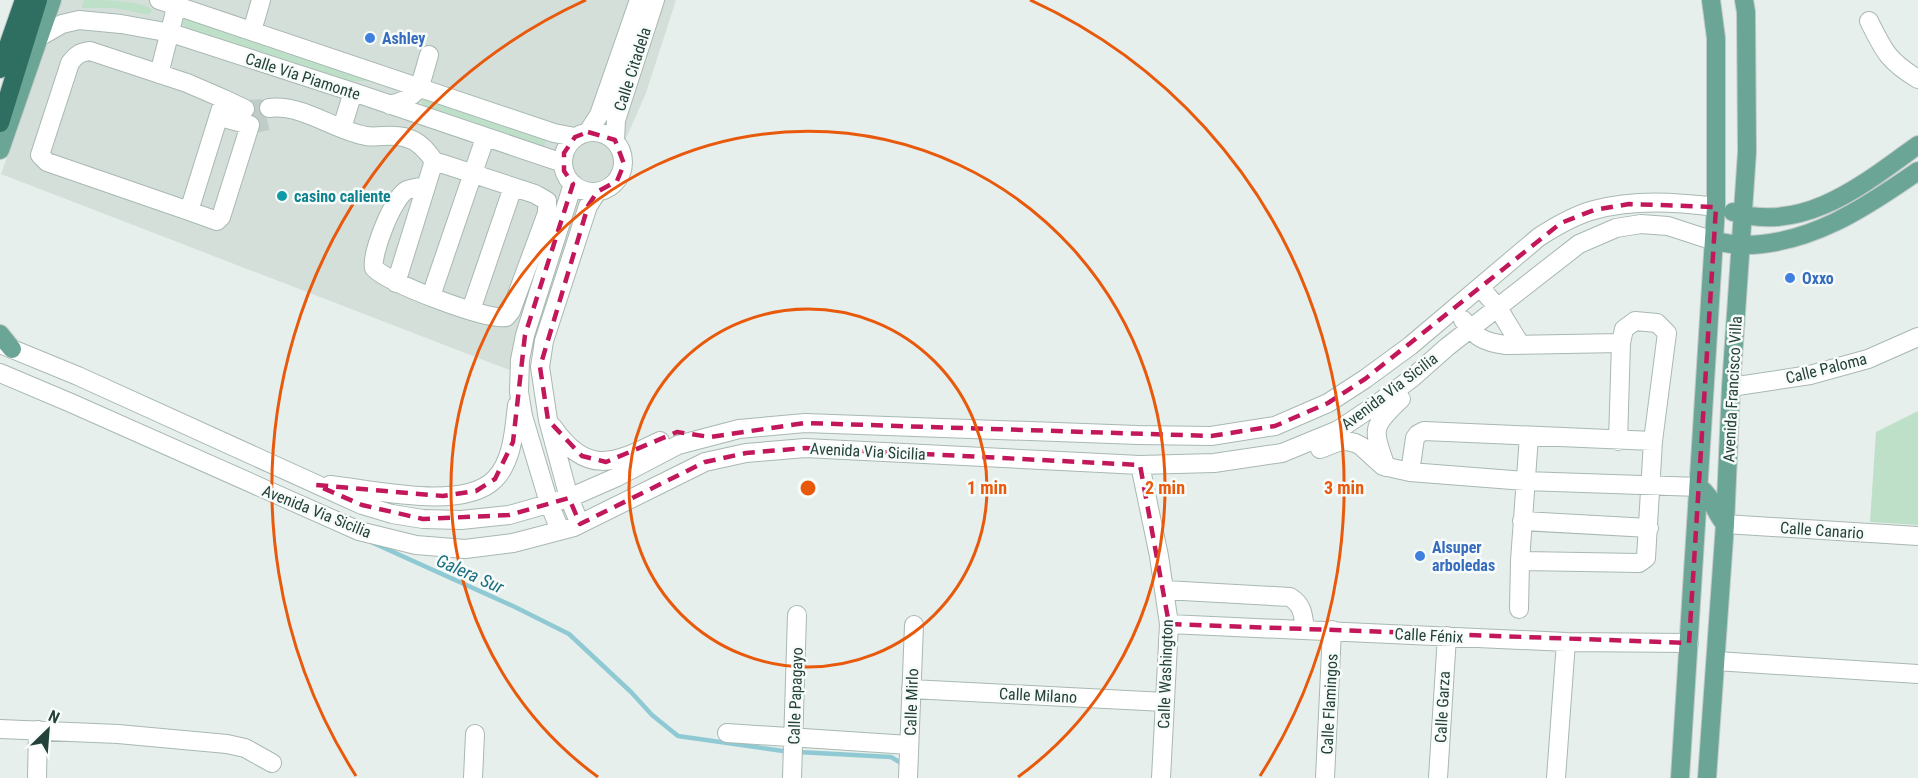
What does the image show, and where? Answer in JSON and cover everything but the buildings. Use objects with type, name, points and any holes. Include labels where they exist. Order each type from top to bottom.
[{"type":"highway","points":[[0,46],[16,0]]},
{"type":"highway","points":[[0,69],[24,0]]},
{"type":"highway","points":[[0,123],[38,0]]},
{"type":"main road","points":[[0,150],[52,0]]},
{"type":"main road","name":"Avenida Francisco Villa","points":[[1680,778],[1716,207],[1716,39],[1711,0]]},
{"type":"main road","name":"Avenida Francisco Villa","points":[[1707,778],[1747,152],[1744,0]]},
{"type":"main road","points":[[1716,207],[1743,215],[1769,219],[1800,215],[1857,187],[1918,145]]},
{"type":"main road","points":[[1713,241],[1741,245],[1774,242],[1828,227],[1918,171]]},
{"type":"main road","points":[[0,334],[6,346]]},
{"type":"main road","points":[[1699,487],[1712,499],[1725,524]]},
{"type":"main road","points":[[1689,643],[1694,645],[1702,658],[1716,662]]},
{"type":"street","name":"Calle Vía Piamonte","points":[[159,0],[177,3],[252,31],[554,133],[581,134]]},
{"type":"street","points":[[252,31],[261,0]]},
{"type":"street","name":"Calle Citadela","points":[[581,134],[599,116],[639,0]]},
{"type":"street","name":"Calle Citadela","points":[[615,140],[616,120],[655,0]]},
{"type":"street","points":[[159,74],[177,3]]},
{"type":"street","name":"Calle Vía Piamonte","points":[[40,36],[62,24],[79,20],[122,24],[171,33],[563,163]]},
{"type":"street","points":[[1869,21],[1885,52],[1894,63],[1918,79]]},
{"type":"street","points":[[90,51],[159,74],[222,108],[248,117],[220,219],[217,221],[48,162],[40,155],[70,63],[75,56],[90,51]]},
{"type":"street","points":[[390,105],[410,99],[418,88],[429,55]]},
{"type":"street","points":[[342,128],[353,92]]},
{"type":"street","points":[[189,211],[222,108]]},
{"type":"street","points":[[271,114],[290,110],[376,138],[392,135],[406,137],[425,149],[434,161],[474,172],[542,197],[547,201],[547,213],[511,311],[506,317],[499,318],[431,296],[396,283],[379,274],[374,268],[374,256],[397,198],[406,190],[426,186]]},
{"type":"street","points":[[581,134],[607,134],[615,140],[623,156],[622,173],[610,187],[597,192],[580,189],[573,184],[564,171],[563,163],[568,144],[581,134]]},
{"type":"street","points":[[431,296],[485,138]]},
{"type":"street","points":[[396,283],[434,161]]},
{"type":"street","points":[[316,484],[404,495],[442,496],[476,491],[495,479],[507,460],[513,442],[520,360],[525,335],[570,200],[573,184]]},
{"type":"street","points":[[471,310],[513,187]]},
{"type":"street","points":[[580,524],[569,498],[548,420],[540,367],[544,341],[588,206],[597,192]]},
{"type":"street","name":"Avenida Via Sicilia","points":[[6,346],[78,376],[362,505],[392,514],[423,519],[461,520],[509,515],[569,498],[617,477],[678,445],[739,429],[805,423],[1211,436],[1275,426],[1328,403],[1410,346],[1539,237],[1561,224],[1594,210],[1629,204],[1672,202],[1716,207]]},
{"type":"street","name":"Avenida Via Sicilia","points":[[0,374],[71,403],[359,531],[416,545],[465,549],[513,543],[580,524],[705,462],[746,453],[805,448],[1140,465],[1214,463],[1282,453],[1338,430],[1412,378],[1470,329],[1579,244],[1616,228],[1641,224],[1668,226],[1713,241]]},
{"type":"street","points":[[1480,287],[1498,308],[1520,344]]},
{"type":"street","points":[[1454,309],[1478,338],[1485,342],[1506,345],[1621,343]]},
{"type":"street","points":[[1520,561],[1639,563],[1646,558],[1653,441],[1667,333],[1657,323],[1635,321],[1624,329],[1621,343],[1618,441]]},
{"type":"street","name":"Calle Paloma","points":[[1731,387],[1820,372],[1868,359],[1918,337]]},
{"type":"street","points":[[1386,467],[1376,435],[1377,424],[1401,400],[1412,378]]},
{"type":"street","points":[[519,392],[523,416],[549,503],[560,530]]},
{"type":"street","points":[[548,420],[562,440],[582,456],[606,462],[631,455],[677,432],[693,432],[710,437]]},
{"type":"street","points":[[1275,426],[1282,453],[1297,456],[1347,441],[1361,446],[1375,461],[1386,467],[1410,472],[1525,481],[1699,487]]},
{"type":"street","points":[[1410,472],[1415,438],[1421,432],[1653,441]]},
{"type":"street","points":[[1519,609],[1522,521],[1529,436]]},
{"type":"street","name":"Calle Washington","points":[[1140,465],[1165,590],[1169,624],[1161,778]]},
{"type":"street","points":[[1522,521],[1649,528]]},
{"type":"street","name":"Calle Canario","points":[[1725,524],[1918,536]]},
{"type":"street","points":[[1165,590],[1290,597],[1298,602],[1302,609],[1305,629]]},
{"type":"street","name":"Calle Papagayo","points":[[792,778],[797,615]]},
{"type":"street","name":"Calle Fénix","points":[[1169,624],[1566,642],[1689,643]]},
{"type":"street","name":"Calle Mirlo","points":[[908,778],[914,625]]},
{"type":"street","name":"Calle Flamingos","points":[[1325,778],[1332,630]]},
{"type":"street","name":"Calle Garza","points":[[1438,778],[1446,636]]},
{"type":"street","points":[[1556,778],[1566,642]]},
{"type":"street","points":[[1716,662],[1918,674]]},
{"type":"street","name":"Calle Milano","points":[[911,689],[1165,702]]},
{"type":"street","points":[[0,729],[118,734],[227,744],[245,748],[272,763]]},
{"type":"street","points":[[37,778],[38,730]]},
{"type":"street","points":[[727,733],[909,745]]},
{"type":"street","points":[[473,778],[475,734]]},
{"type":"highlighted area","points":[[588,132],[615,140],[624,164],[617,181],[597,192],[588,206],[540,367],[548,420],[582,456],[606,462],[677,432],[710,437],[805,423],[1211,436],[1275,426],[1328,403],[1365,379],[1561,223],[1594,210],[1629,204],[1716,207],[1689,643],[1169,624],[1140,465],[805,448],[746,453],[705,462],[580,524],[569,498],[509,515],[423,519],[362,505],[316,485],[443,496],[476,491],[495,479],[513,442],[525,335],[573,184],[564,171],[564,153],[575,137]]},
{"type":"shaded area","points":[[61,0],[676,0],[646,93],[522,375],[1,174]]},
{"type":"green space","points":[[84,0],[131,2],[152,10],[149,15],[114,8],[82,8]]},
{"type":"green space","points":[[184,19],[193,19],[372,81],[343,81],[188,30],[182,24]]},
{"type":"green space","points":[[428,98],[546,141],[543,148],[438,112],[423,105],[421,100]]},
{"type":"green space","points":[[1918,411],[1918,525],[1870,522],[1876,432]]},
{"type":"waterway","name":"Galera Sur","points":[[371,542],[569,634],[652,715],[678,736],[790,752]]},
{"type":"waterway","name":"Galera Sur","points":[[798,752],[891,757],[902,766]]},
{"type":"tunnel","points":[[245,109],[269,108]]},
{"type":"tunnel","points":[[250,125],[273,120]]},
{"type":"place","name":"Ashley","points":[[370,38]]},
{"type":"place","name":"casino caliente","points":[[282,196]]},
{"type":"place","name":"Oxxo","points":[[1790,278]]},
{"type":"place","name":"Alsuper arboledas","points":[[1420,556]]}]
